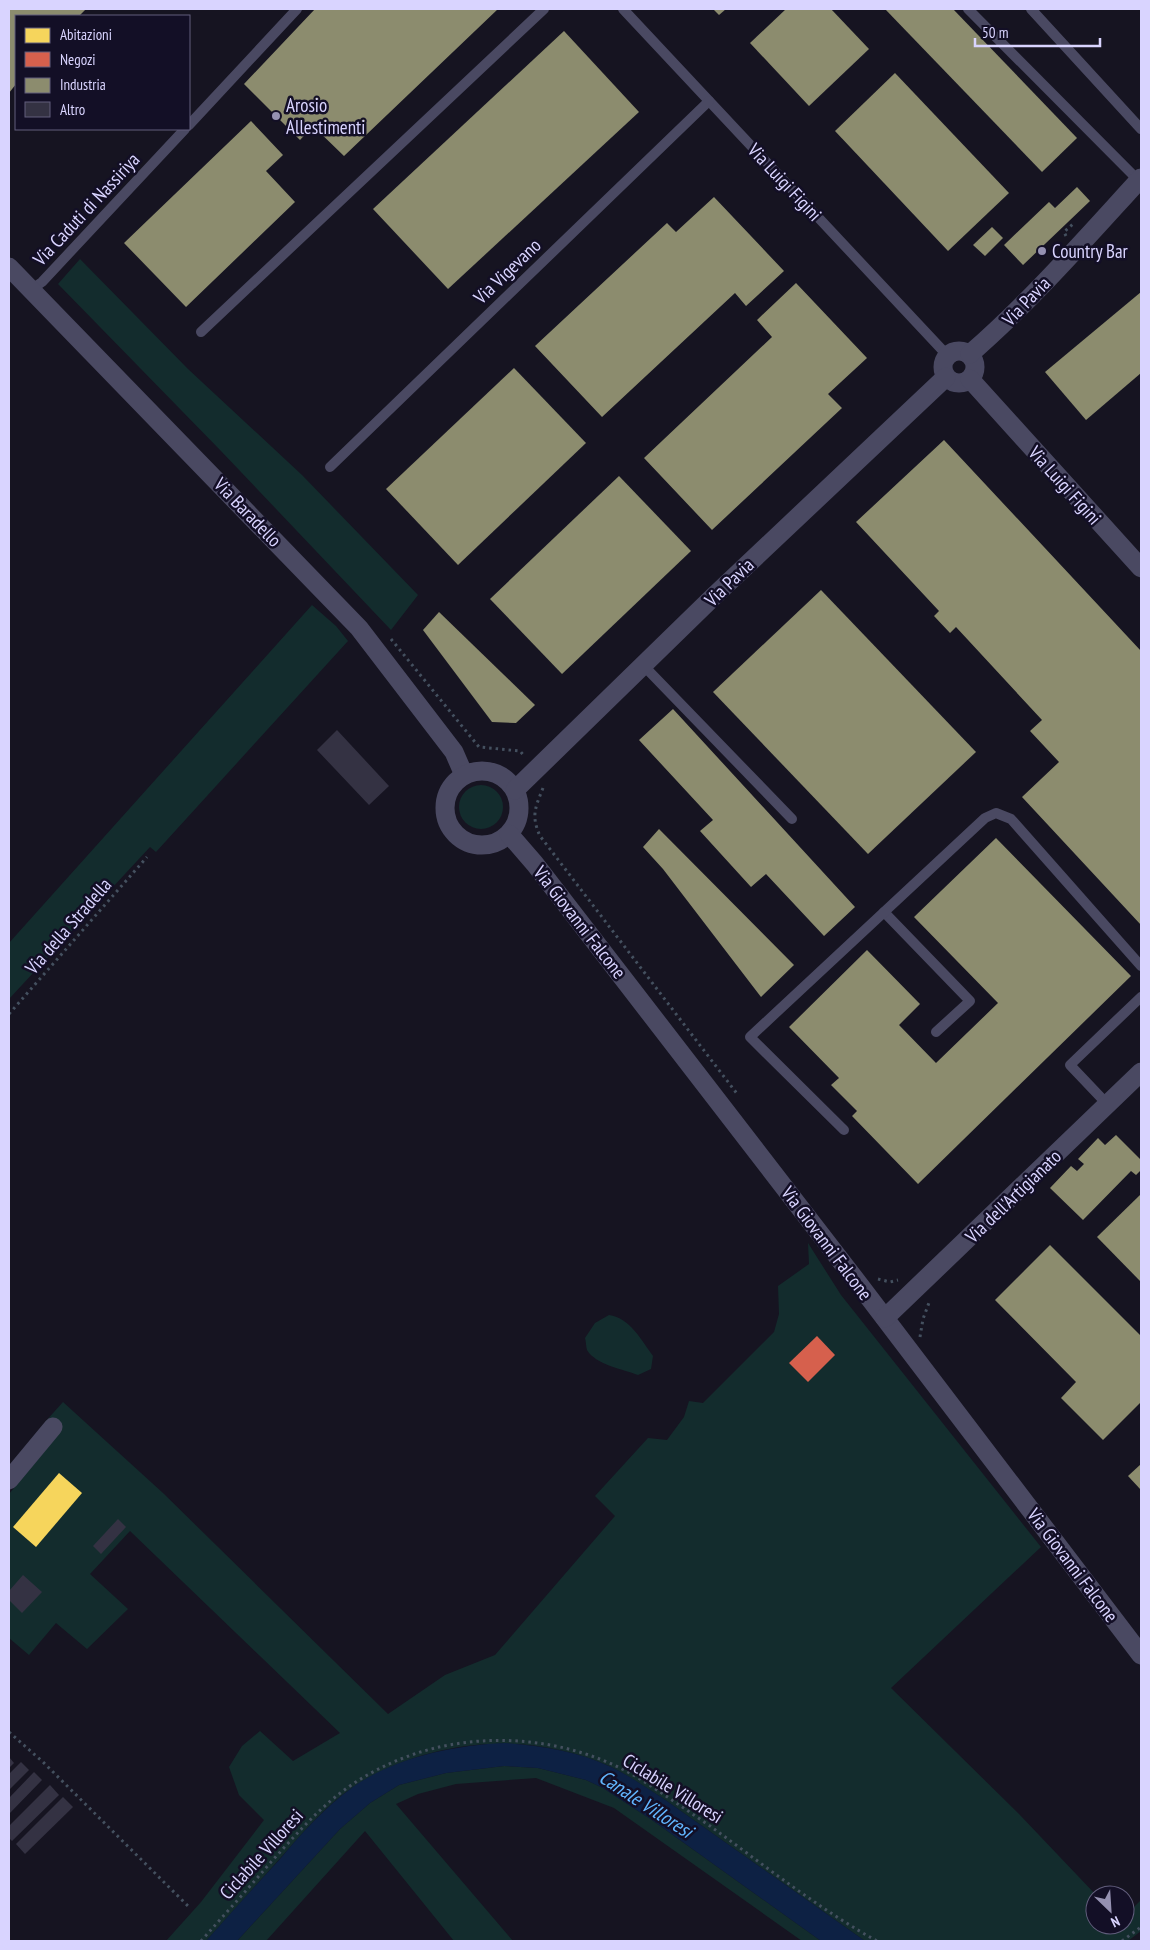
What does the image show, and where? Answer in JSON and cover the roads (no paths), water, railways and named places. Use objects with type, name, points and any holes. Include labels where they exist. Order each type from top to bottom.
[{"type":"street","name":"Via Pavia","points":[[970,354],[995,332],[1061,265],[1140,180]]},
{"type":"street","name":"Via Baradello","points":[[9,267],[359,628],[454,752],[464,775]]},
{"type":"street","points":[[963,350],[970,354],[975,362],[975,371],[970,379],[962,383],[953,382],[946,377],[943,370],[943,362],[947,355],[963,350]]},
{"type":"street","name":"Via Pavia","points":[[515,790],[643,665],[946,377]]},
{"type":"street","name":"Via Luigi Figini","points":[[970,379],[1141,568]]},
{"type":"street","points":[[475,771],[487,771],[498,774],[508,781],[515,790],[519,801],[520,813],[516,825],[499,842],[486,845],[462,840],[452,831],[446,820],[447,794],[454,783],[464,775],[475,771]]},
{"type":"street","name":"Via Giovanni Falcone","points":[[509,834],[536,864],[885,1318],[1141,1656]]},
{"type":"street","name":"Via dell'Artigianato","points":[[885,1318],[1141,1072]]},
{"type":"street","points":[[9,1480],[53,1427]]},
{"type":"lane","points":[[190,124],[296,9]]},
{"type":"lane","points":[[201,332],[544,9]]},
{"type":"lane","name":"Via Luigi Figini","points":[[623,9],[947,355]]},
{"type":"lane","points":[[968,9],[1140,180]]},
{"type":"lane","points":[[1031,9],[1141,128]]},
{"type":"lane","name":"Via Vigevano","points":[[330,466],[709,101]]},
{"type":"lane","name":"Via Caduti di Nassiriya","points":[[32,290],[42,282],[184,130]]},
{"type":"lane","points":[[643,665],[792,819]]},
{"type":"lane","points":[[844,1130],[750,1037],[985,818],[996,813],[1011,819],[1141,966]]},
{"type":"lane","points":[[884,912],[970,1001],[936,1032]]},
{"type":"lane","points":[[1108,1104],[1070,1065],[1141,997]]},
{"type":"water","name":"Canale Villoresi","points":[[505,1743],[573,1753],[598,1761],[625,1774],[664,1799],[865,1941],[821,1941],[652,1820],[603,1788],[586,1780],[538,1768],[504,1766],[446,1773],[399,1785],[370,1803],[340,1829],[237,1941],[206,1941],[314,1821],[353,1787],[388,1768],[426,1754],[466,1746]]},
{"type":"place","name":"Arosio Allestimenti","points":[[276,116]]},
{"type":"place","name":"Country Bar","points":[[1042,251]]}]
